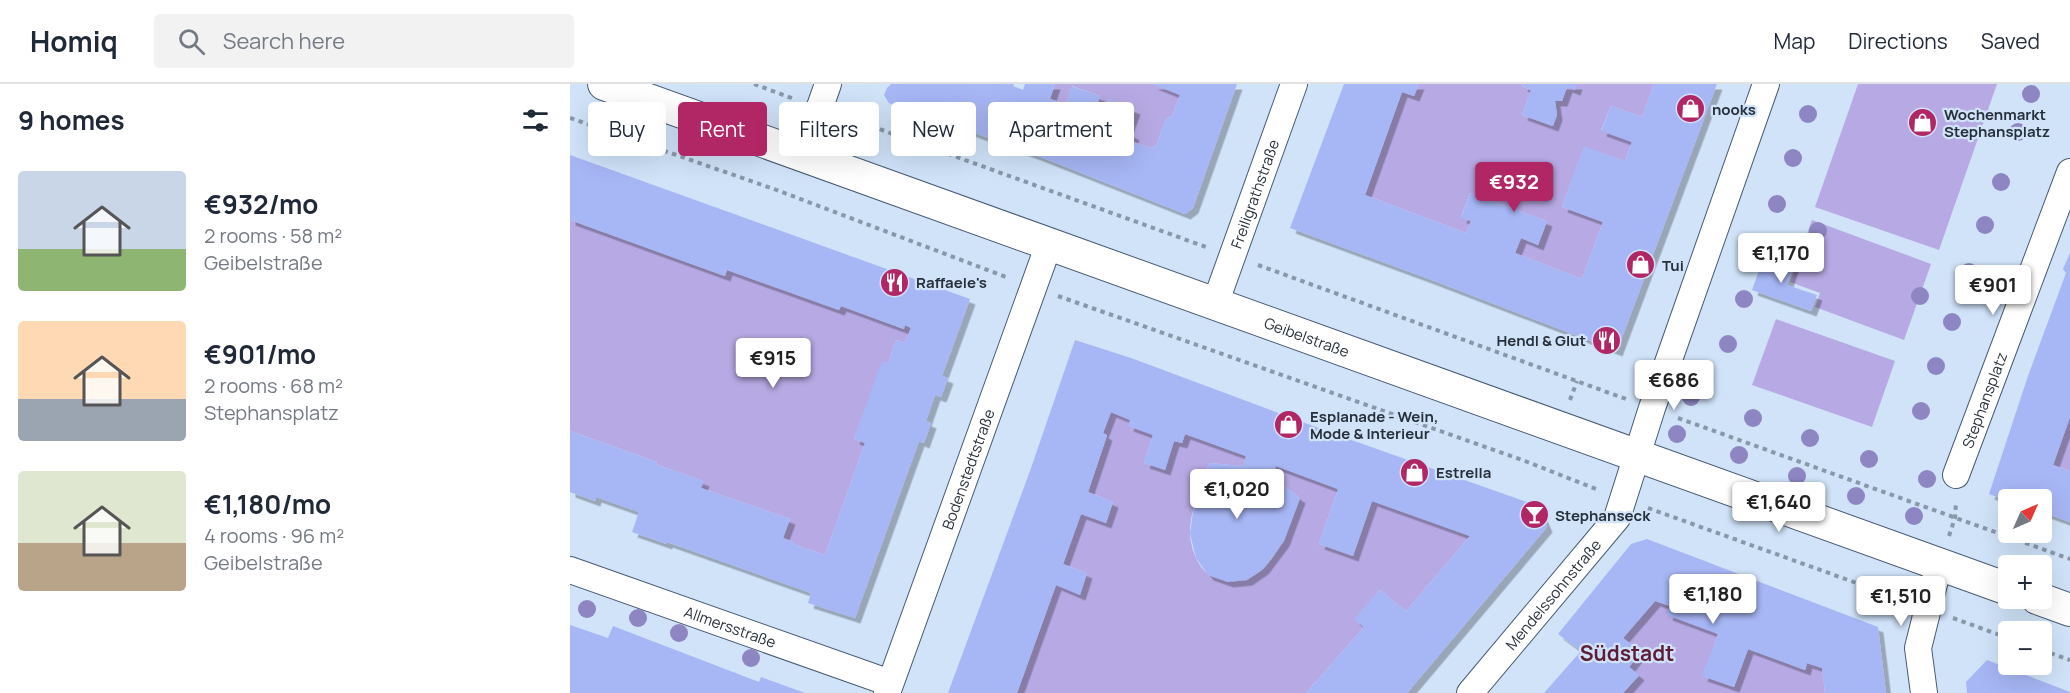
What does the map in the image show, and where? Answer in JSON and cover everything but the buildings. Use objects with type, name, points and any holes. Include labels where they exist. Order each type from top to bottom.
[{"type":"street","name":"Geibelstraße","points":[[604,84],[779,146]]},
{"type":"street","points":[[821,102],[828,84]]},
{"type":"street","name":"Freiligrathstraße","points":[[1215,304],[1294,84]]},
{"type":"street","points":[[1636,455],[1766,84]]},
{"type":"street","name":"Geibelstraße","points":[[806,156],[1998,585]]},
{"type":"street","name":"Stephansplatz","points":[[1956,475],[2070,172]]},
{"type":"street","name":"Bodenstedtstraße","points":[[888,688],[1049,244]]},
{"type":"street","name":"Mendelssohnstraße","points":[[1470,693],[1617,518],[1636,455]]},
{"type":"street","points":[[1924,693],[1918,648],[1939,564]]},
{"type":"street","name":"Allmersstraße","points":[[570,570],[888,688]]},
{"type":"street","points":[[2052,603],[2070,610]]},
{"type":"path","points":[[754,84],[803,102]]},
{"type":"path","points":[[570,118],[781,192],[1033,287],[1525,461],[1623,499],[1998,634]]},
{"type":"path","points":[[879,130],[2070,559]]},
{"type":"path","points":[[1939,564],[1955,518],[1956,475]]},
{"type":"path","points":[[2052,654],[2070,660]]},
{"type":"shaded area","points":[[1055,84],[1154,84],[1180,95],[1172,116],[1166,119],[1156,146],[1150,148],[1134,142],[1134,102],[1109,100],[1108,102],[1098,102],[1100,96],[1072,86],[1067,102],[1050,99]]},
{"type":"shaded area","points":[[1419,84],[1523,84],[1522,86],[1531,90],[1522,115],[1552,126],[1557,115],[1555,101],[1562,101],[1567,87],[1577,84],[1654,84],[1642,117],[1611,106],[1601,130],[1632,142],[1625,161],[1584,147],[1562,207],[1603,222],[1582,279],[1515,253],[1521,238],[1538,245],[1547,221],[1470,193],[1461,217],[1471,221],[1466,233],[1365,195],[1402,92],[1414,96]]},
{"type":"shaded area","points":[[1858,84],[1997,84],[1939,250],[1815,207]]},
{"type":"shaded area","points":[[570,220],[724,276],[727,270],[839,310],[841,306],[903,329],[905,325],[911,328],[905,343],[896,340],[888,363],[883,362],[854,439],[865,443],[825,555],[783,538],[790,519],[701,488],[703,481],[570,431]]},
{"type":"shaded area","points":[[1812,220],[1931,264],[1904,340],[1815,307],[1820,293],[1790,282]]},
{"type":"shaded area","points":[[1776,319],[1895,361],[1872,427],[1752,385]]},
{"type":"shaded area","points":[[1111,412],[1130,420],[1153,435],[1144,463],[1165,469],[1174,441],[1182,443],[1185,434],[1246,456],[1243,466],[1209,463],[1194,507],[1190,526],[1192,547],[1200,565],[1214,577],[1233,581],[1248,578],[1261,571],[1272,560],[1280,546],[1300,498],[1272,477],[1276,466],[1338,489],[1319,544],[1353,556],[1372,501],[1470,536],[1406,611],[1380,590],[1355,619],[1364,627],[1306,693],[1017,693],[1056,585],[1080,594],[1087,573],[1063,564],[1081,514],[1106,523],[1113,502],[1088,492],[1107,436],[1103,433]]},
{"type":"shaded area","points":[[2070,417],[2070,471],[2053,465]]},
{"type":"shaded area","points":[[1655,601],[1670,606],[1718,634],[1703,676],[1734,687],[1748,649],[1805,670],[1807,663],[1822,668],[1825,693],[1623,693],[1639,676],[1629,667],[1641,652],[1623,638]]},
{"type":"place","name":"nooks","points":[[1691,109]]},
{"type":"place","name":"Wochenmarkt Stephansplatz","points":[[1923,123]]},
{"type":"place","name":"Tui","points":[[1641,265]]},
{"type":"place","name":"Raffaele's","points":[[895,282]]},
{"type":"place","name":"Hendl & Glut","points":[[1607,340]]},
{"type":"place","name":"Esplanade - Wein, Mode & Interieur","points":[[1289,425]]},
{"type":"place","name":"Estrella","points":[[1415,472]]},
{"type":"place","name":"Stephanseck","points":[[1534,515]]},
{"type":"district","name":"Südstadt","points":[[1627,653]]}]
